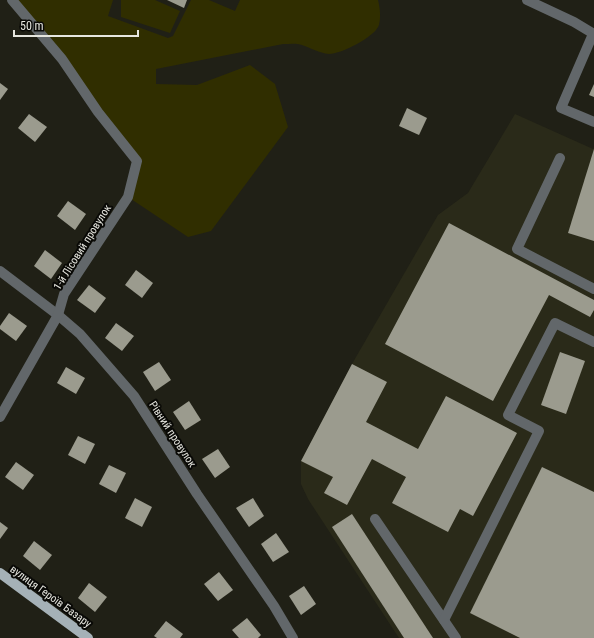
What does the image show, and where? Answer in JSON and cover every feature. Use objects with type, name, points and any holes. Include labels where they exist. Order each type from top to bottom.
[{"type":"main road","name":"вулиця Героїв Базару","points":[[0,573],[88,638]]},
{"type":"street","name":"1-й Лісовий провулок","points":[[0,418],[58,315],[64,294],[128,196],[136,161],[98,112],[62,59],[12,0]]},
{"type":"street","points":[[527,0],[574,22],[594,34],[561,108],[594,122]]},
{"type":"street","points":[[560,158],[517,249],[594,289]]},
{"type":"street","name":"Рівний провулок","points":[[0,271],[58,315],[80,334],[134,396],[197,494],[274,606],[293,638]]},
{"type":"street","points":[[444,620],[539,431],[508,415],[555,323],[594,342]]},
{"type":"street","points":[[375,519],[456,638]]},
{"type":"shaded area","points":[[12,0],[113,0],[108,16],[168,38],[173,36],[191,0],[209,0],[235,11],[240,0],[378,0],[380,19],[379,25],[371,35],[349,48],[334,53],[322,53],[300,44],[283,44],[156,69],[156,84],[197,85],[250,65],[275,84],[288,127],[211,231],[188,237],[128,197],[136,161]]},
{"type":"shaded area","points":[[121,0],[155,0],[180,11],[170,33],[121,17]]},
{"type":"shaded area","points":[[515,114],[593,149],[594,147],[594,638],[399,638],[308,499],[301,484],[301,461],[352,364],[438,215],[468,193]]},
{"type":"building","points":[[167,0],[187,0],[184,8]]},
{"type":"building","points":[[0,83],[8,89],[0,100]]},
{"type":"building","points":[[594,84],[594,97],[589,95]]},
{"type":"building","points":[[407,108],[427,118],[419,135],[399,126]]},
{"type":"building","points":[[29,114],[47,127],[35,142],[18,128]]},
{"type":"building","points":[[594,149],[594,241],[568,233]]},
{"type":"building","points":[[68,201],[86,214],[75,230],[57,216]]},
{"type":"building","points":[[449,223],[594,300],[594,310],[590,317],[549,295],[493,401],[385,344]]},
{"type":"building","points":[[45,250],[62,263],[51,279],[34,266]]},
{"type":"building","points":[[136,270],[153,283],[142,298],[125,285]]},
{"type":"building","points":[[89,285],[106,298],[95,313],[77,300]]},
{"type":"building","points":[[9,313],[27,326],[16,341],[0,329],[0,326]]},
{"type":"building","points":[[116,323],[134,336],[122,351],[105,338]]},
{"type":"building","points":[[560,352],[585,361],[566,414],[541,405]]},
{"type":"building","points":[[159,362],[171,380],[155,391],[143,372]]},
{"type":"building","points":[[352,364],[387,382],[366,422],[418,449],[446,396],[517,433],[473,516],[460,509],[448,532],[392,503],[406,477],[372,459],[347,505],[324,493],[333,477],[301,461]]},
{"type":"building","points":[[66,367],[85,378],[76,394],[57,383]]},
{"type":"building","points":[[189,401],[201,420],[185,430],[173,412]]},
{"type":"building","points":[[78,436],[95,444],[85,464],[68,455]]},
{"type":"building","points":[[218,449],[230,467],[215,478],[202,459]]},
{"type":"building","points":[[16,462],[34,475],[23,490],[5,477]]},
{"type":"building","points":[[109,465],[126,473],[116,493],[99,484]]},
{"type":"building","points":[[542,467],[594,492],[594,638],[520,638],[470,613]]},
{"type":"building","points":[[135,498],[152,507],[142,527],[125,518]]},
{"type":"building","points":[[253,498],[264,516],[249,527],[236,508]]},
{"type":"building","points":[[352,514],[433,638],[404,638],[332,527]]},
{"type":"building","points":[[0,522],[8,528],[0,539]]},
{"type":"building","points":[[276,533],[289,552],[273,562],[261,544]]},
{"type":"building","points":[[34,541],[52,555],[40,570],[23,556]]},
{"type":"building","points":[[219,572],[233,590],[218,601],[204,584]]},
{"type":"building","points":[[89,583],[107,597],[95,612],[78,598]]},
{"type":"building","points":[[304,586],[316,604],[301,615],[289,596]]},
{"type":"building","points":[[247,618],[261,635],[258,638],[239,638],[232,630]]},
{"type":"building","points":[[166,621],[183,634],[180,638],[157,638],[154,636]]}]
